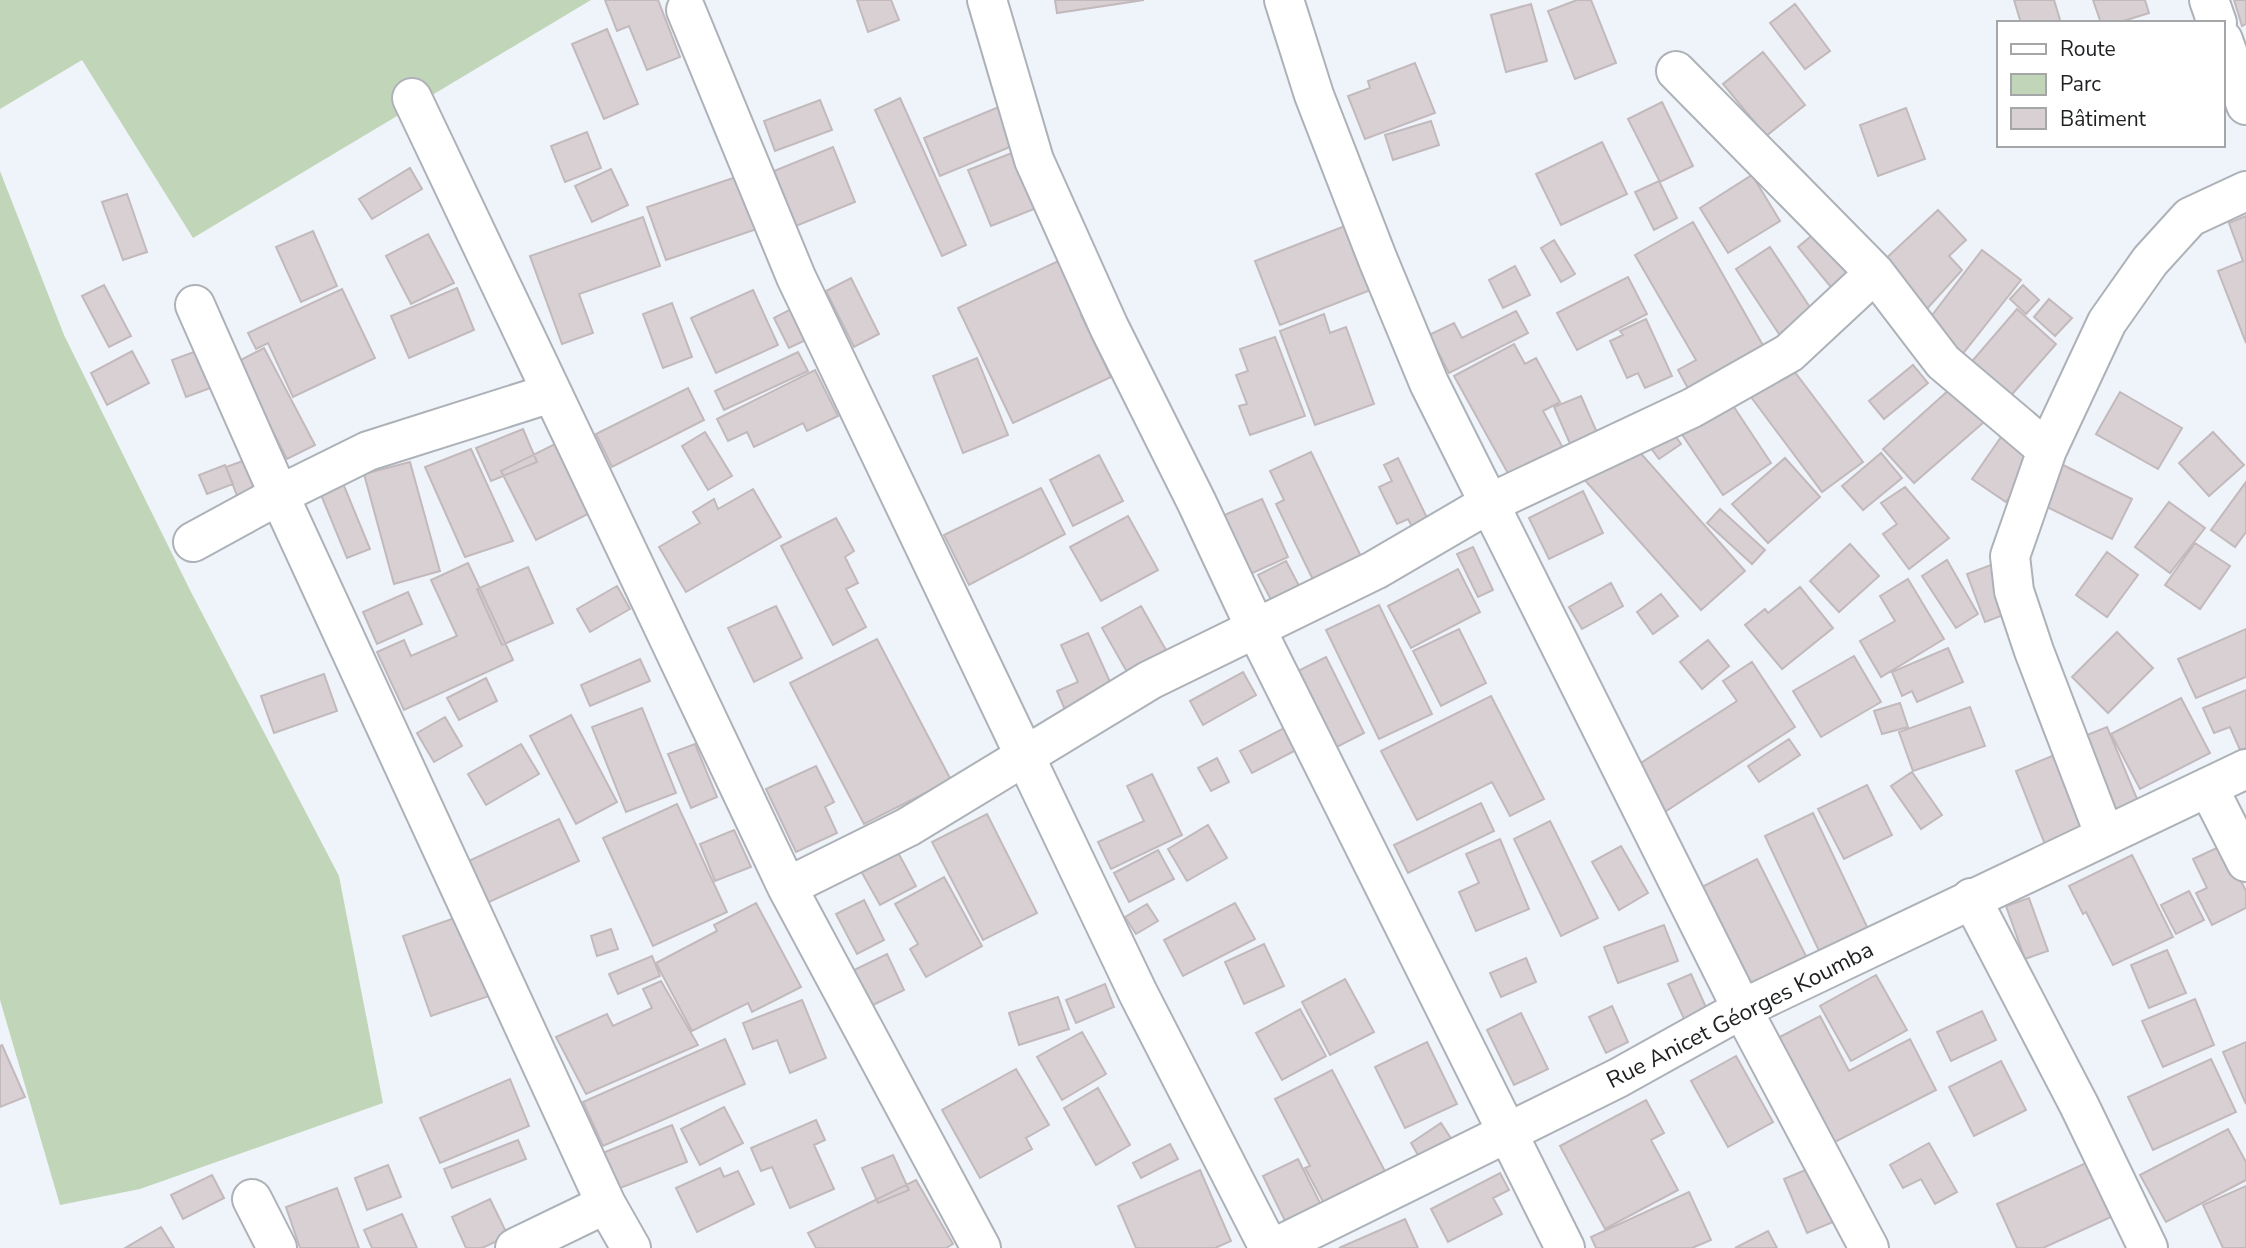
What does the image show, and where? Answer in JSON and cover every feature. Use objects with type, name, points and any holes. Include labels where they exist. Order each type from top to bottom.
[{"type":"street","points":[[988,0],[1034,160],[1109,327],[1256,629],[1565,1248]]},
{"type":"street","points":[[1284,0],[1314,95],[1429,383],[1742,1009],[1869,1248]]},
{"type":"street","points":[[2209,0],[2216,21]]},
{"type":"street","points":[[685,10],[796,277],[1138,993],[1271,1248]]},
{"type":"street","points":[[2225,46],[2246,105]]},
{"type":"street","points":[[1676,71],[1875,273],[1943,362],[2047,450]]},
{"type":"street","points":[[412,98],[787,887],[981,1248]]},
{"type":"street","points":[[2105,836],[2034,651],[2014,591],[2010,556],[2047,450],[2108,321],[2150,261],[2190,217],[2246,191]]},
{"type":"street","points":[[787,887],[908,827],[1150,680],[1375,570],[1488,504],[1692,408],[1789,353],[1875,273]]},
{"type":"street","points":[[195,305],[279,495],[607,1204],[631,1248]]},
{"type":"street","points":[[193,542],[368,451],[551,393]]},
{"type":"street","name":"Rue Anicet Géorges Koumba","points":[[1271,1248],[1618,1078],[1742,1009],[2246,769]]},
{"type":"street","points":[[2208,787],[2246,863]]},
{"type":"street","points":[[1971,898],[2079,1105],[2148,1248]]},
{"type":"street","points":[[252,1199],[277,1248]]},
{"type":"street","points":[[515,1248],[607,1204]]},
{"type":"green space","points":[[0,0],[591,0],[193,238],[82,60],[0,109]]},
{"type":"green space","points":[[0,171],[64,335],[191,592],[339,876],[383,1103],[140,1189],[60,1205],[0,1000]]},
{"type":"building","points":[[605,0],[658,0],[680,57],[647,70],[629,26],[617,31]]},
{"type":"building","points":[[857,0],[891,0],[899,20],[868,32]]},
{"type":"building","points":[[1055,0],[1144,0],[1057,13]]},
{"type":"building","points":[[1577,0],[1591,0],[1616,63],[1575,79],[1548,11]]},
{"type":"building","points":[[2014,0],[2054,0],[2060,21],[2020,21]]},
{"type":"building","points":[[2093,0],[2145,0],[2149,13],[2123,21],[2100,21]]},
{"type":"building","points":[[2234,0],[2246,0],[2246,24],[2242,26]]},
{"type":"building","points":[[1531,4],[1547,61],[1506,72],[1491,15]]},
{"type":"building","points":[[1795,4],[1830,51],[1805,69],[1770,23]]},
{"type":"building","points":[[607,29],[638,104],[604,119],[572,44]]},
{"type":"building","points":[[1763,52],[1805,105],[1766,136],[1723,84]]},
{"type":"building","points":[[1415,63],[1435,113],[1365,139],[1348,96],[1370,88],[1368,81]]},
{"type":"building","points":[[900,98],[966,245],[942,256],[875,110]]},
{"type":"building","points":[[820,100],[832,130],[775,151],[764,121]]},
{"type":"building","points":[[1662,102],[1693,166],[1660,182],[1628,119]]},
{"type":"building","points":[[1001,106],[1017,144],[940,176],[924,138]]},
{"type":"building","points":[[1906,108],[1925,159],[1878,176],[1860,125]]},
{"type":"building","points":[[1431,121],[1439,145],[1393,160],[1385,135]]},
{"type":"building","points":[[587,132],[601,168],[565,182],[551,146]]},
{"type":"building","points":[[1602,142],[1627,194],[1561,225],[1536,174]]},
{"type":"building","points":[[833,147],[855,202],[796,226],[774,171]]},
{"type":"building","points":[[1022,149],[1044,205],[991,226],[968,170]]},
{"type":"building","points":[[410,168],[422,189],[372,219],[359,199]]},
{"type":"building","points":[[611,169],[628,205],[592,222],[575,186]]},
{"type":"building","points":[[1752,175],[1780,221],[1728,253],[1700,208]]},
{"type":"building","points":[[739,176],[757,229],[666,260],[647,207]]},
{"type":"building","points":[[1659,181],[1677,218],[1654,230],[1635,192]]},
{"type":"building","points":[[127,194],[147,252],[123,260],[102,202]]},
{"type":"building","points":[[1938,210],[1966,240],[1949,256],[1962,270],[1925,311],[1880,264]]},
{"type":"building","points":[[2246,216],[2246,343],[2218,271],[2243,261],[2229,223]]},
{"type":"building","points":[[643,217],[660,266],[579,294],[593,333],[562,344],[530,256]]},
{"type":"building","points":[[1693,222],[1765,349],[1690,392],[1678,370],[1696,360],[1635,255]]},
{"type":"building","points":[[1350,224],[1376,288],[1280,325],[1255,261]]},
{"type":"building","points":[[1820,229],[1857,274],[1835,292],[1798,247]]},
{"type":"building","points":[[313,231],[337,286],[301,302],[276,247]]},
{"type":"building","points":[[428,234],[454,283],[411,304],[386,256]]},
{"type":"building","points":[[1554,240],[1575,274],[1561,282],[1541,248]]},
{"type":"building","points":[[1770,247],[1815,315],[1781,337],[1736,269]]},
{"type":"building","points":[[1982,250],[2021,280],[1961,356],[1923,327]]},
{"type":"building","points":[[1069,256],[1094,308],[1081,315],[1111,377],[1013,423],[958,308]]},
{"type":"building","points":[[1515,266],[1530,295],[1503,308],[1489,280]]},
{"type":"building","points":[[1628,277],[1647,314],[1577,350],[1557,313]]},
{"type":"building","points":[[851,278],[879,334],[854,347],[826,291]]},
{"type":"building","points":[[104,285],[131,336],[109,347],[82,296]]},
{"type":"building","points":[[2023,285],[2039,300],[2026,314],[2010,299]]},
{"type":"building","points":[[457,288],[474,330],[409,358],[391,316]]},
{"type":"building","points":[[342,289],[375,358],[293,397],[268,343],[256,349],[248,333]]},
{"type":"building","points":[[753,290],[778,345],[716,373],[691,318]]},
{"type":"building","points":[[2049,299],[2072,318],[2055,336],[2034,317]]},
{"type":"building","points":[[672,303],[692,357],[663,368],[643,314]]},
{"type":"building","points":[[797,306],[812,337],[789,348],[774,318]]},
{"type":"building","points":[[2017,309],[2056,344],[2007,400],[1968,366]]},
{"type":"building","points":[[1516,311],[1528,333],[1449,373],[1429,335],[1454,323],[1462,338]]},
{"type":"building","points":[[1324,314],[1330,333],[1346,327],[1374,404],[1315,425],[1280,331]]},
{"type":"building","points":[[1646,319],[1672,376],[1645,388],[1638,373],[1627,378],[1610,341],[1623,335],[1620,331]]},
{"type":"building","points":[[1275,337],[1305,416],[1250,435],[1239,406],[1247,404],[1236,375],[1248,371],[1240,349]]},
{"type":"building","points":[[1514,344],[1525,364],[1536,358],[1560,402],[1543,411],[1563,448],[1510,477],[1454,376]]},
{"type":"building","points":[[264,348],[315,445],[287,459],[237,362]]},
{"type":"building","points":[[202,349],[216,386],[186,397],[172,360]]},
{"type":"building","points":[[132,351],[149,383],[107,405],[91,373]]},
{"type":"building","points":[[798,352],[808,371],[724,410],[715,391]]},
{"type":"building","points":[[977,358],[1008,435],[963,453],[933,376]]},
{"type":"building","points":[[1913,365],[1928,383],[1884,419],[1869,401]]},
{"type":"building","points":[[1791,367],[1863,462],[1822,492],[1751,397]]},
{"type":"building","points":[[815,370],[838,416],[807,431],[803,423],[754,447],[747,432],[728,441],[717,419]]},
{"type":"building","points":[[1959,381],[1991,416],[1914,483],[1883,449]]},
{"type":"building","points":[[688,388],[704,420],[612,467],[596,434]]},
{"type":"building","points":[[2120,392],[2182,428],[2158,469],[2096,434]]},
{"type":"building","points":[[1726,395],[1771,463],[1723,495],[1677,427]]},
{"type":"building","points":[[1581,396],[1602,444],[1575,455],[1554,407]]},
{"type":"building","points":[[1667,424],[1681,444],[1659,459],[1644,439]]},
{"type":"building","points":[[2008,427],[2042,451],[2006,502],[1972,479]]},
{"type":"building","points":[[523,429],[537,462],[491,481],[476,448]]},
{"type":"building","points":[[705,432],[732,476],[708,490],[682,446]]},
{"type":"building","points":[[2213,432],[2244,465],[2209,496],[2179,463]]},
{"type":"building","points":[[1628,439],[1745,571],[1701,610],[1583,478]]},
{"type":"building","points":[[557,443],[592,512],[536,540],[501,471]]},
{"type":"building","points":[[471,449],[513,541],[465,557],[425,467]]},
{"type":"building","points":[[1311,452],[1366,567],[1318,590],[1276,504],[1284,500],[1270,471]]},
{"type":"building","points":[[1881,453],[1902,478],[1863,510],[1842,486]]},
{"type":"building","points":[[1099,455],[1123,501],[1073,526],[1050,480]]},
{"type":"building","points":[[1398,458],[1430,524],[1415,532],[1408,519],[1397,524],[1379,487],[1392,481],[1384,465]]},
{"type":"building","points":[[1785,458],[1820,497],[1768,543],[1732,504]]},
{"type":"building","points":[[248,459],[263,498],[241,506],[226,467]]},
{"type":"building","points":[[410,462],[440,571],[394,584],[364,474]]},
{"type":"building","points":[[2061,464],[2132,499],[2112,539],[2041,504]]},
{"type":"building","points":[[225,465],[233,484],[207,494],[199,475]]},
{"type":"building","points":[[342,481],[370,549],[347,558],[319,490]]},
{"type":"building","points":[[2246,482],[2246,532],[2235,547],[2211,530]]},
{"type":"building","points":[[1905,487],[1949,538],[1909,569],[1883,534],[1897,524],[1881,503]]},
{"type":"building","points":[[1041,488],[1065,534],[969,585],[944,535]]},
{"type":"building","points":[[753,489],[781,537],[686,592],[659,547],[700,523],[693,512],[714,499],[718,509]]},
{"type":"building","points":[[1583,491],[1603,533],[1549,559],[1529,518]]},
{"type":"building","points":[[1262,499],[1288,557],[1248,575],[1222,516]]},
{"type":"building","points":[[2169,502],[2205,528],[2170,573],[2135,547]]},
{"type":"building","points":[[1720,509],[1765,550],[1752,564],[1707,523]]},
{"type":"building","points":[[1128,516],[1158,570],[1101,601],[1070,547]]},
{"type":"building","points":[[836,518],[854,551],[845,557],[858,583],[846,589],[866,627],[833,645],[781,546]]},
{"type":"building","points":[[2195,543],[2230,566],[2200,609],[2165,585]]},
{"type":"building","points":[[1850,544],[1879,576],[1839,612],[1810,581]]},
{"type":"building","points":[[1473,547],[1493,590],[1478,597],[1457,554]]},
{"type":"building","points":[[2107,552],[2138,575],[2107,617],[2076,595]]},
{"type":"building","points":[[1947,560],[1978,614],[1956,628],[1922,576]]},
{"type":"building","points":[[1286,561],[1307,601],[1279,615],[1258,575]]},
{"type":"building","points":[[468,563],[513,660],[404,710],[377,652],[404,640],[411,656],[457,636],[431,580]]},
{"type":"building","points":[[1996,563],[2014,611],[1985,622],[1967,574]]},
{"type":"building","points":[[528,567],[553,623],[502,645],[477,589]]},
{"type":"building","points":[[1458,569],[1480,612],[1411,648],[1388,606]]},
{"type":"building","points":[[1908,579],[1944,639],[1881,677],[1860,641],[1895,621],[1880,596]]},
{"type":"building","points":[[1611,583],[1623,606],[1582,629],[1569,607]]},
{"type":"building","points":[[617,586],[630,609],[590,632],[577,609]]},
{"type":"building","points":[[1800,587],[1833,628],[1782,669],[1745,625],[1765,609],[1768,613]]},
{"type":"building","points":[[408,592],[422,624],[377,644],[363,612]]},
{"type":"building","points":[[1661,594],[1678,616],[1653,634],[1637,612]]},
{"type":"building","points":[[1379,605],[1432,714],[1379,739],[1326,630]]},
{"type":"building","points":[[776,606],[802,658],[754,682],[728,628]]},
{"type":"building","points":[[1141,606],[1166,650],[1127,672],[1102,628]]},
{"type":"building","points":[[1459,629],[1486,683],[1441,706],[1413,651]]},
{"type":"building","points":[[2246,629],[2246,677],[2196,698],[2178,659]]},
{"type":"building","points":[[2117,632],[2153,668],[2108,713],[2072,677]]},
{"type":"building","points":[[1088,633],[1116,695],[1068,717],[1057,691],[1078,682],[1061,645]]},
{"type":"building","points":[[877,639],[951,780],[864,824],[790,683]]},
{"type":"building","points":[[1708,640],[1729,666],[1702,689],[1680,662]]},
{"type":"building","points":[[1948,648],[1963,682],[1917,702],[1912,691],[1902,696],[1892,672]]},
{"type":"building","points":[[1854,656],[1881,702],[1821,737],[1793,691]]},
{"type":"building","points":[[1326,657],[1364,733],[1331,750],[1292,674]]},
{"type":"building","points":[[640,659],[650,681],[590,706],[581,685]]},
{"type":"building","points":[[1752,662],[1795,727],[1663,813],[1633,768],[1737,701],[1723,681]]},
{"type":"building","points":[[1243,672],[1256,695],[1203,725],[1190,701]]},
{"type":"building","points":[[324,674],[337,711],[274,733],[261,696]]},
{"type":"building","points":[[486,678],[497,701],[459,720],[447,698]]},
{"type":"building","points":[[2246,690],[2246,748],[2240,750],[2230,727],[2214,733],[2203,708]]},
{"type":"building","points":[[1491,696],[1544,799],[1510,816],[1492,782],[1417,820],[1381,751]]},
{"type":"building","points":[[2181,698],[2210,753],[2140,789],[2111,734]]},
{"type":"building","points":[[1900,703],[1908,727],[1882,734],[1874,711]]},
{"type":"building","points":[[1970,707],[1985,746],[1913,771],[1899,732]]},
{"type":"building","points":[[642,708],[676,793],[626,812],[592,727]]},
{"type":"building","points":[[571,715],[617,802],[576,824],[530,736]]},
{"type":"building","points":[[445,717],[462,746],[434,762],[417,733]]},
{"type":"building","points":[[1286,727],[1298,749],[1252,773],[1240,751]]},
{"type":"building","points":[[2107,727],[2140,806],[2106,820],[2072,741]]},
{"type":"building","points":[[1789,739],[1800,755],[1759,782],[1748,766]]},
{"type":"building","points":[[521,744],[539,774],[486,805],[468,774]]},
{"type":"building","points":[[695,744],[717,797],[691,808],[668,754]]},
{"type":"building","points":[[2064,751],[2095,827],[2046,847],[2016,771]]},
{"type":"building","points":[[1217,758],[1229,782],[1211,791],[1198,768]]},
{"type":"building","points":[[816,766],[834,802],[825,807],[837,833],[796,852],[766,789]]},
{"type":"building","points":[[1912,772],[1942,815],[1921,829],[1891,786]]},
{"type":"building","points":[[1152,774],[1182,835],[1111,869],[1098,842],[1144,821],[1127,786]]},
{"type":"building","points":[[1867,785],[1892,835],[1844,859],[1818,809]]},
{"type":"building","points":[[1481,803],[1494,831],[1408,873],[1394,845]]},
{"type":"building","points":[[677,804],[727,912],[653,946],[603,838]]},
{"type":"building","points":[[1813,813],[1869,931],[1820,953],[1765,836]]},
{"type":"building","points":[[987,814],[1037,913],[983,940],[932,842]]},
{"type":"building","points":[[559,819],[579,861],[478,907],[458,866]]},
{"type":"building","points":[[1550,821],[1598,918],[1561,936],[1514,839]]},
{"type":"building","points":[[1208,825],[1227,858],[1187,881],[1168,849]]},
{"type":"building","points":[[734,830],[751,867],[715,881],[700,844]]},
{"type":"building","points":[[1500,839],[1529,909],[1476,931],[1459,892],[1479,883],[1466,854]]},
{"type":"building","points":[[894,845],[916,886],[880,905],[857,864]]},
{"type":"building","points":[[2223,845],[2246,891],[2246,908],[2212,925],[2196,893],[2207,888],[2193,859]]},
{"type":"building","points":[[1621,846],[1648,893],[1619,910],[1592,862]]},
{"type":"building","points":[[1158,850],[1174,879],[1129,902],[1114,873]]},
{"type":"building","points":[[2132,855],[2173,937],[2113,965],[2086,912],[2083,914],[2069,886]]},
{"type":"building","points":[[1757,859],[1808,960],[1746,990],[1696,890]]},
{"type":"building","points":[[944,877],[982,946],[926,977],[910,949],[918,944],[895,904]]},
{"type":"building","points":[[2189,891],[2204,920],[2176,934],[2161,905]]},
{"type":"building","points":[[2029,898],[2048,951],[2025,959],[2006,906]]},
{"type":"building","points":[[864,900],[884,940],[857,954],[836,914]]},
{"type":"building","points":[[756,903],[801,987],[752,1012],[748,1003],[692,1031],[656,963],[717,931],[714,925]]},
{"type":"building","points":[[1235,903],[1255,939],[1183,976],[1164,940]]},
{"type":"building","points":[[1147,904],[1158,921],[1136,934],[1125,917]]},
{"type":"building","points":[[466,914],[495,994],[431,1016],[403,936]]},
{"type":"building","points":[[1664,925],[1678,961],[1618,983],[1604,947]]},
{"type":"building","points":[[611,929],[618,949],[597,956],[591,936]]},
{"type":"building","points":[[1264,944],[1284,986],[1244,1004],[1225,962]]},
{"type":"building","points":[[2167,950],[2186,993],[2149,1008],[2131,965]]},
{"type":"building","points":[[887,954],[904,990],[863,1010],[846,974]]},
{"type":"building","points":[[652,956],[660,976],[618,994],[609,974]]},
{"type":"building","points":[[1526,958],[1536,982],[1501,997],[1490,973]]},
{"type":"building","points":[[1691,974],[1709,1014],[1686,1023],[1668,984]]},
{"type":"building","points":[[1876,975],[1907,1030],[1851,1061],[1820,1006]]},
{"type":"building","points":[[1345,979],[1374,1032],[1330,1055],[1302,1002]]},
{"type":"building","points":[[661,981],[698,1045],[586,1094],[556,1037],[607,1014],[613,1026],[652,1008],[643,989]]},
{"type":"building","points":[[1105,984],[1114,1007],[1076,1023],[1066,1000]]},
{"type":"building","points":[[1058,997],[1069,1029],[1019,1045],[1009,1013]]},
{"type":"building","points":[[2195,999],[2214,1045],[2163,1067],[2142,1021]]},
{"type":"building","points":[[802,1000],[826,1058],[790,1073],[777,1040],[753,1049],[743,1023]]},
{"type":"building","points":[[1612,1006],[1628,1042],[1606,1053],[1589,1017]]},
{"type":"building","points":[[1300,1009],[1326,1056],[1282,1080],[1256,1033]]},
{"type":"building","points":[[1982,1011],[1996,1040],[1951,1061],[1937,1032]]},
{"type":"building","points":[[1521,1013],[1548,1069],[1514,1085],[1487,1030]]},
{"type":"building","points":[[1820,1016],[1849,1071],[1910,1039],[1936,1090],[1833,1143],[1778,1038]]},
{"type":"building","points":[[1082,1032],[1106,1074],[1062,1100],[1037,1057]]},
{"type":"building","points":[[725,1039],[745,1084],[603,1146],[583,1102]]},
{"type":"building","points":[[1427,1042],[1457,1104],[1405,1128],[1375,1067]]},
{"type":"building","points":[[2246,1042],[2246,1104],[2223,1052]]},
{"type":"building","points":[[2,1045],[25,1097],[0,1107],[0,1046]]},
{"type":"building","points":[[1736,1056],[1773,1122],[1728,1147],[1691,1081]]},
{"type":"building","points":[[2211,1059],[2236,1112],[2153,1150],[2128,1097]]},
{"type":"building","points":[[2001,1061],[2026,1110],[1974,1136],[1949,1087]]},
{"type":"building","points":[[1016,1069],[1049,1125],[1026,1138],[1032,1149],[980,1178],[942,1110]]},
{"type":"building","points":[[1332,1070],[1388,1177],[1327,1209],[1305,1168],[1310,1166],[1275,1099]]},
{"type":"building","points":[[510,1079],[529,1126],[440,1163],[420,1118]]},
{"type":"building","points":[[1098,1088],[1130,1145],[1096,1165],[1064,1108]]},
{"type":"building","points":[[1646,1100],[1664,1133],[1651,1140],[1678,1190],[1605,1229],[1560,1146]]},
{"type":"building","points":[[724,1107],[743,1143],[700,1165],[681,1129]]},
{"type":"building","points":[[816,1120],[825,1140],[814,1145],[834,1189],[790,1208],[772,1167],[761,1171],[751,1148]]},
{"type":"building","points":[[1441,1123],[1452,1140],[1421,1160],[1411,1143]]},
{"type":"building","points":[[672,1125],[687,1162],[615,1190],[600,1154]]},
{"type":"building","points":[[2228,1129],[2246,1162],[2246,1180],[2166,1222],[2140,1175]]},
{"type":"building","points":[[518,1140],[526,1159],[452,1188],[444,1169]]},
{"type":"building","points":[[1929,1143],[1957,1192],[1935,1204],[1921,1179],[1903,1188],[1890,1165]]},
{"type":"building","points":[[1170,1144],[1178,1159],[1141,1178],[1133,1163]]},
{"type":"building","points":[[893,1155],[909,1190],[878,1203],[862,1168]]},
{"type":"building","points":[[1298,1159],[1323,1209],[1288,1227],[1263,1176]]},
{"type":"building","points":[[2086,1163],[2111,1217],[2043,1248],[2017,1248],[1997,1204]]},
{"type":"building","points":[[388,1165],[401,1197],[367,1210],[355,1178]]},
{"type":"building","points":[[720,1168],[724,1177],[738,1171],[754,1204],[697,1232],[676,1188]]},
{"type":"building","points":[[1810,1168],[1833,1222],[1807,1233],[1784,1179]]},
{"type":"building","points":[[1200,1170],[1231,1241],[1215,1248],[1136,1248],[1118,1206]]},
{"type":"building","points":[[1500,1173],[1509,1190],[1493,1198],[1502,1214],[1448,1242],[1431,1209]]},
{"type":"building","points":[[212,1175],[224,1198],[183,1219],[171,1195]]},
{"type":"building","points":[[916,1180],[953,1244],[946,1248],[816,1248],[808,1233]]},
{"type":"building","points":[[2246,1186],[2246,1248],[2223,1248],[2203,1205]]},
{"type":"building","points":[[337,1188],[359,1248],[300,1248],[286,1207]]},
{"type":"building","points":[[1689,1192],[1711,1240],[1692,1248],[1596,1248],[1591,1237]]},
{"type":"building","points":[[490,1199],[508,1236],[482,1248],[466,1248],[452,1217]]},
{"type":"building","points":[[402,1214],[417,1248],[372,1248],[364,1230]]},
{"type":"building","points":[[1405,1219],[1418,1248],[1339,1248]]},
{"type":"building","points":[[161,1227],[174,1248],[125,1248]]},
{"type":"building","points":[[1768,1231],[1777,1248],[1735,1248]]}]
